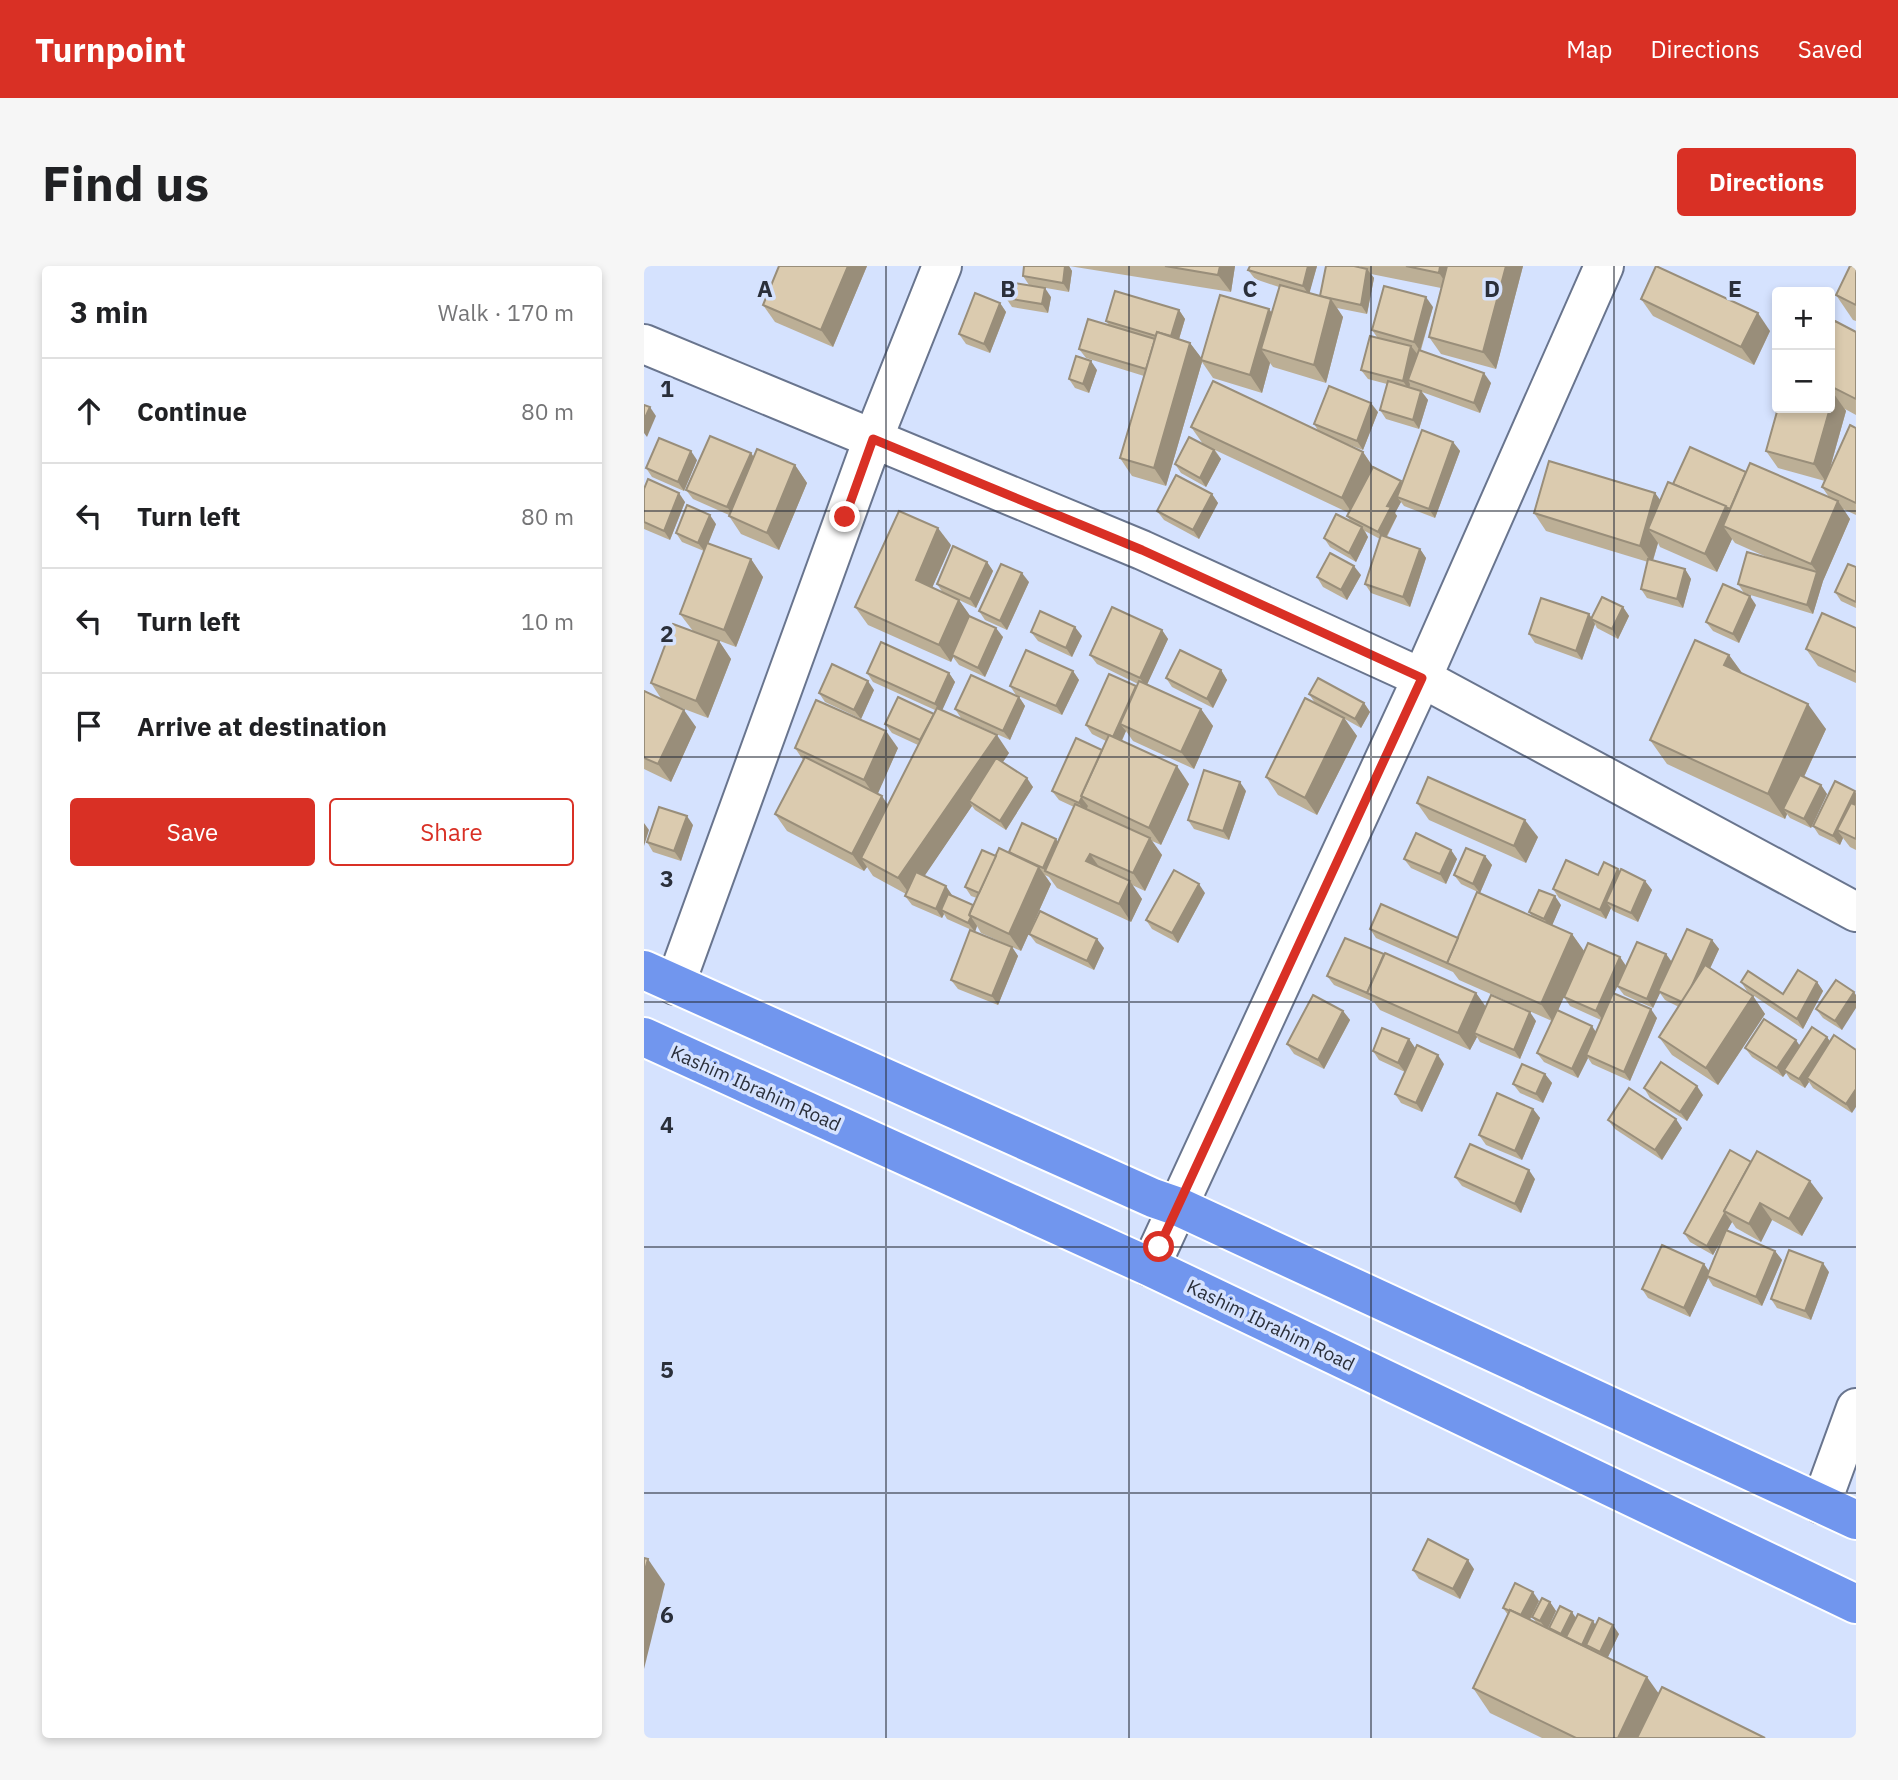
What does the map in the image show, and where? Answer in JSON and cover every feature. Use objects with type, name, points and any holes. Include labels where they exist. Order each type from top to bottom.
[{"type":"highway","points":[[659,978],[1153,1198],[1179,1207],[1856,1520]]},
{"type":"highway","name":"Kashim Ibrahim Road","points":[[644,1037],[1150,1267],[1856,1604]]},
{"type":"street","points":[[659,978],[942,266]]},
{"type":"street","points":[[1150,1267],[1422,678],[1604,266]]},
{"type":"street","points":[[644,344],[1142,550],[1422,678],[1856,912]]},
{"type":"street","points":[[1821,1504],[1856,1408]]},
{"type":"building","points":[[779,266],[848,266],[821,330],[763,305]]},
{"type":"building","points":[[1024,266],[1065,266],[1063,283],[1023,276]]},
{"type":"building","points":[[1165,266],[1220,266],[1218,275]]},
{"type":"building","points":[[1250,266],[1308,266],[1303,286],[1248,270]]},
{"type":"building","points":[[1326,266],[1367,269],[1361,305],[1320,296]]},
{"type":"building","points":[[1406,266],[1440,266],[1439,273]]},
{"type":"building","points":[[1447,266],[1506,266],[1483,352],[1429,337]]},
{"type":"building","points":[[1656,266],[1758,313],[1741,347],[1641,299]]},
{"type":"building","points":[[1850,266],[1856,266],[1856,305],[1836,295]]},
{"type":"building","points":[[1009,282],[1045,288],[1042,304],[1006,298]]},
{"type":"building","points":[[1280,285],[1331,299],[1314,365],[1261,349]]},
{"type":"building","points":[[1384,286],[1426,297],[1414,342],[1372,330]]},
{"type":"building","points":[[1115,291],[1179,310],[1171,336],[1157,332],[1156,336],[1106,321]]},
{"type":"building","points":[[975,293],[1000,303],[984,344],[959,334]]},
{"type":"building","points":[[1220,295],[1269,309],[1250,375],[1201,360]]},
{"type":"building","points":[[1088,319],[1155,339],[1146,369],[1079,349]]},
{"type":"building","points":[[1835,321],[1856,332],[1856,399],[1835,388]]},
{"type":"building","points":[[1157,332],[1190,343],[1154,468],[1120,458]]},
{"type":"building","points":[[1370,336],[1411,346],[1403,381],[1361,370]]},
{"type":"building","points":[[1419,350],[1484,373],[1474,403],[1408,380]]},
{"type":"building","points":[[1076,356],[1091,361],[1083,384],[1069,379]]},
{"type":"building","points":[[1213,381],[1363,452],[1342,498],[1191,427]]},
{"type":"building","points":[[1388,381],[1421,391],[1413,420],[1380,410]]},
{"type":"building","points":[[1329,386],[1371,403],[1357,441],[1314,424]]},
{"type":"building","points":[[644,405],[650,407],[644,420]]},
{"type":"building","points":[[1777,413],[1829,413],[1814,464],[1766,451]]},
{"type":"building","points":[[1850,425],[1856,428],[1856,503],[1822,487]]},
{"type":"building","points":[[1422,430],[1453,442],[1429,509],[1397,497]]},
{"type":"building","points":[[710,436],[751,453],[727,507],[686,490]]},
{"type":"building","points":[[1189,437],[1214,450],[1200,478],[1175,464]]},
{"type":"building","points":[[659,438],[691,451],[678,482],[646,468]]},
{"type":"building","points":[[1690,447],[1746,472],[1730,509],[1673,484]]},
{"type":"building","points":[[757,449],[795,465],[767,533],[729,516]]},
{"type":"building","points":[[1549,461],[1655,493],[1640,546],[1534,513]]},
{"type":"building","points":[[1750,463],[1838,501],[1811,564],[1723,526]]},
{"type":"building","points":[[1373,467],[1401,481],[1387,506],[1391,507],[1378,532],[1347,516]]},
{"type":"building","points":[[1176,475],[1212,494],[1193,530],[1157,511]]},
{"type":"building","points":[[648,479],[679,493],[664,531],[644,522],[644,489]]},
{"type":"building","points":[[1668,482],[1726,506],[1705,554],[1648,529]]},
{"type":"building","points":[[687,505],[710,515],[698,543],[676,533]]},
{"type":"building","points":[[899,511],[938,528],[916,580],[959,600],[939,645],[855,607]]},
{"type":"building","points":[[1336,514],[1362,527],[1349,553],[1324,538]]},
{"type":"building","points":[[1381,535],[1420,549],[1403,597],[1365,584]]},
{"type":"building","points":[[707,543],[751,559],[724,630],[680,614]]},
{"type":"building","points":[[953,546],[987,562],[970,599],[937,584]]},
{"type":"building","points":[[1747,552],[1817,572],[1807,605],[1738,584]]},
{"type":"building","points":[[1330,553],[1354,566],[1341,590],[1317,577]]},
{"type":"building","points":[[1648,559],[1685,569],[1677,599],[1641,589]]},
{"type":"building","points":[[1001,564],[1022,573],[1000,621],[979,611]]},
{"type":"building","points":[[1848,564],[1856,567],[1856,602],[1835,592]]},
{"type":"building","points":[[1723,584],[1750,596],[1733,634],[1706,622]]},
{"type":"building","points":[[1602,597],[1623,607],[1612,629],[1591,619]]},
{"type":"building","points":[[1541,598],[1589,614],[1576,651],[1529,634]]},
{"type":"building","points":[[1112,607],[1162,630],[1140,678],[1090,655]]},
{"type":"building","points":[[1040,611],[1075,627],[1066,648],[1031,632]]},
{"type":"building","points":[[1822,613],[1856,628],[1856,672],[1806,649]]},
{"type":"building","points":[[969,616],[996,628],[978,668],[952,655]]},
{"type":"building","points":[[673,624],[719,641],[696,701],[651,683]]},
{"type":"building","points":[[1695,640],[1729,655],[1724,665],[1808,704],[1768,794],[1650,740]]},
{"type":"building","points":[[881,642],[949,673],[935,704],[867,673]]},
{"type":"building","points":[[1026,650],[1073,671],[1056,706],[1010,686]]},
{"type":"building","points":[[1180,650],[1221,670],[1207,699],[1166,678]]},
{"type":"building","points":[[832,664],[868,681],[854,710],[819,693]]},
{"type":"building","points":[[1109,674],[1136,686],[1113,737],[1086,725]]},
{"type":"building","points":[[971,675],[1019,697],[1003,731],[955,709]]},
{"type":"building","points":[[1318,678],[1364,703],[1355,719],[1309,694]]},
{"type":"building","points":[[1139,681],[1201,709],[1181,752],[1120,724]]},
{"type":"building","points":[[644,691],[684,710],[658,764],[644,758]]},
{"type":"building","points":[[898,697],[934,714],[920,740],[885,724]]},
{"type":"building","points":[[1305,698],[1344,718],[1305,798],[1266,777]]},
{"type":"building","points":[[816,700],[886,731],[864,780],[795,748]]},
{"type":"building","points":[[937,708],[997,735],[898,878],[861,858]]},
{"type":"building","points":[[1109,735],[1177,766],[1149,828],[1081,796]]},
{"type":"building","points":[[1076,738],[1102,750],[1079,803],[1052,791]]},
{"type":"building","points":[[805,757],[882,796],[852,854],[775,814]]},
{"type":"building","points":[[996,758],[1027,778],[1000,821],[969,801]]},
{"type":"building","points":[[1204,770],[1240,782],[1223,831],[1188,820]]},
{"type":"building","points":[[1800,775],[1821,785],[1804,819],[1783,809]]},
{"type":"building","points":[[1428,777],[1525,820],[1514,846],[1417,803]]},
{"type":"building","points":[[1835,781],[1855,791],[1833,836],[1813,826]]},
{"type":"building","points":[[1851,803],[1856,805],[1856,839],[1837,830]]},
{"type":"building","points":[[1075,804],[1150,838],[1133,873],[1090,854],[1086,861],[1130,881],[1119,904],[1045,871]]},
{"type":"building","points":[[659,807],[687,816],[674,851],[647,842]]},
{"type":"building","points":[[1022,823],[1056,839],[1043,868],[1009,852]]},
{"type":"building","points":[[1416,833],[1451,850],[1440,874],[1404,859]]},
{"type":"building","points":[[999,848],[1039,867],[1009,934],[969,915]]},
{"type":"building","points":[[1466,848],[1485,856],[1473,884],[1454,875]]},
{"type":"building","points":[[982,850],[996,856],[979,893],[965,887]]},
{"type":"building","points":[[1566,860],[1598,875],[1604,862],[1618,869],[1600,910],[1553,889]]},
{"type":"building","points":[[1621,869],[1645,881],[1631,913],[1606,902]]},
{"type":"building","points":[[1174,870],[1199,884],[1172,933],[1146,920]]},
{"type":"building","points":[[916,872],[946,886],[936,909],[905,896]]},
{"type":"building","points":[[1539,890],[1555,896],[1544,919],[1529,912]]},
{"type":"building","points":[[1477,892],[1572,934],[1541,1004],[1447,963]]},
{"type":"building","points":[[948,894],[973,905],[968,923],[941,910]]},
{"type":"building","points":[[1381,904],[1458,938],[1447,963],[1370,929]]},
{"type":"building","points":[[1040,911],[1097,939],[1087,961],[1029,934]]},
{"type":"building","points":[[1687,929],[1712,940],[1682,1002],[1658,991]]},
{"type":"building","points":[[970,930],[1012,947],[992,996],[951,980]]},
{"type":"building","points":[[1345,938],[1384,954],[1367,993],[1327,976]]},
{"type":"building","points":[[1637,942],[1666,954],[1647,999],[1617,986]]},
{"type":"building","points":[[1588,943],[1620,957],[1596,1011],[1564,997]]},
{"type":"building","points":[[1385,953],[1476,993],[1458,1033],[1367,993]]},
{"type":"building","points":[[1705,965],[1753,996],[1706,1068],[1659,1037]]},
{"type":"building","points":[[1798,970],[1817,982],[1797,1019],[1741,982],[1748,971],[1783,994]]},
{"type":"building","points":[[1836,980],[1854,992],[1835,1021],[1816,1009]]},
{"type":"building","points":[[1613,993],[1651,1009],[1624,1072],[1586,1055]]},
{"type":"building","points":[[1313,995],[1343,1011],[1318,1060],[1287,1044]]},
{"type":"building","points":[[1491,995],[1530,1012],[1514,1050],[1474,1033]]},
{"type":"building","points":[[1557,1010],[1592,1026],[1572,1069],[1537,1053]]},
{"type":"building","points":[[1764,1019],[1796,1040],[1777,1068],[1745,1048]]},
{"type":"building","points":[[1812,1027],[1827,1037],[1799,1079],[1784,1070]]},
{"type":"building","points":[[1382,1028],[1409,1039],[1398,1063],[1373,1051]]},
{"type":"building","points":[[1834,1035],[1856,1050],[1856,1089],[1846,1104],[1807,1078]]},
{"type":"building","points":[[1417,1045],[1438,1055],[1416,1103],[1395,1094]]},
{"type":"building","points":[[1661,1062],[1697,1086],[1680,1112],[1644,1088]]},
{"type":"building","points":[[1522,1064],[1545,1074],[1536,1094],[1513,1084]]},
{"type":"building","points":[[1629,1088],[1676,1119],[1655,1150],[1608,1120]]},
{"type":"building","points":[[1497,1093],[1533,1109],[1515,1151],[1479,1135]]},
{"type":"building","points":[[1470,1144],[1529,1170],[1515,1204],[1455,1177]]},
{"type":"building","points":[[1730,1150],[1751,1162],[1707,1246],[1684,1233]]},
{"type":"building","points":[[1757,1151],[1810,1181],[1789,1219],[1760,1203],[1749,1224],[1724,1211]]},
{"type":"building","points":[[1726,1230],[1775,1251],[1756,1297],[1707,1276]]},
{"type":"building","points":[[1662,1245],[1704,1264],[1684,1308],[1642,1289]]},
{"type":"building","points":[[1789,1250],[1823,1263],[1805,1311],[1771,1299]]},
{"type":"building","points":[[1428,1539],[1468,1560],[1453,1589],[1413,1570]]},
{"type":"building","points":[[644,1558],[648,1559],[644,1574]]},
{"type":"building","points":[[1515,1583],[1533,1592],[1521,1615],[1503,1608]]},
{"type":"building","points":[[1542,1598],[1550,1602],[1540,1621],[1532,1617]]},
{"type":"building","points":[[1560,1606],[1572,1612],[1561,1634],[1549,1628]]},
{"type":"building","points":[[1510,1610],[1647,1677],[1618,1738],[1576,1738],[1473,1688]]},
{"type":"building","points":[[1578,1614],[1593,1621],[1582,1645],[1566,1637]]},
{"type":"building","points":[[1599,1618],[1613,1625],[1600,1652],[1586,1645]]},
{"type":"building","points":[[1662,1687],[1765,1738],[1637,1738]]},
{"type":"route","points":[[845,517],[873,439],[1142,550],[1422,678],[1159,1247]]}]
